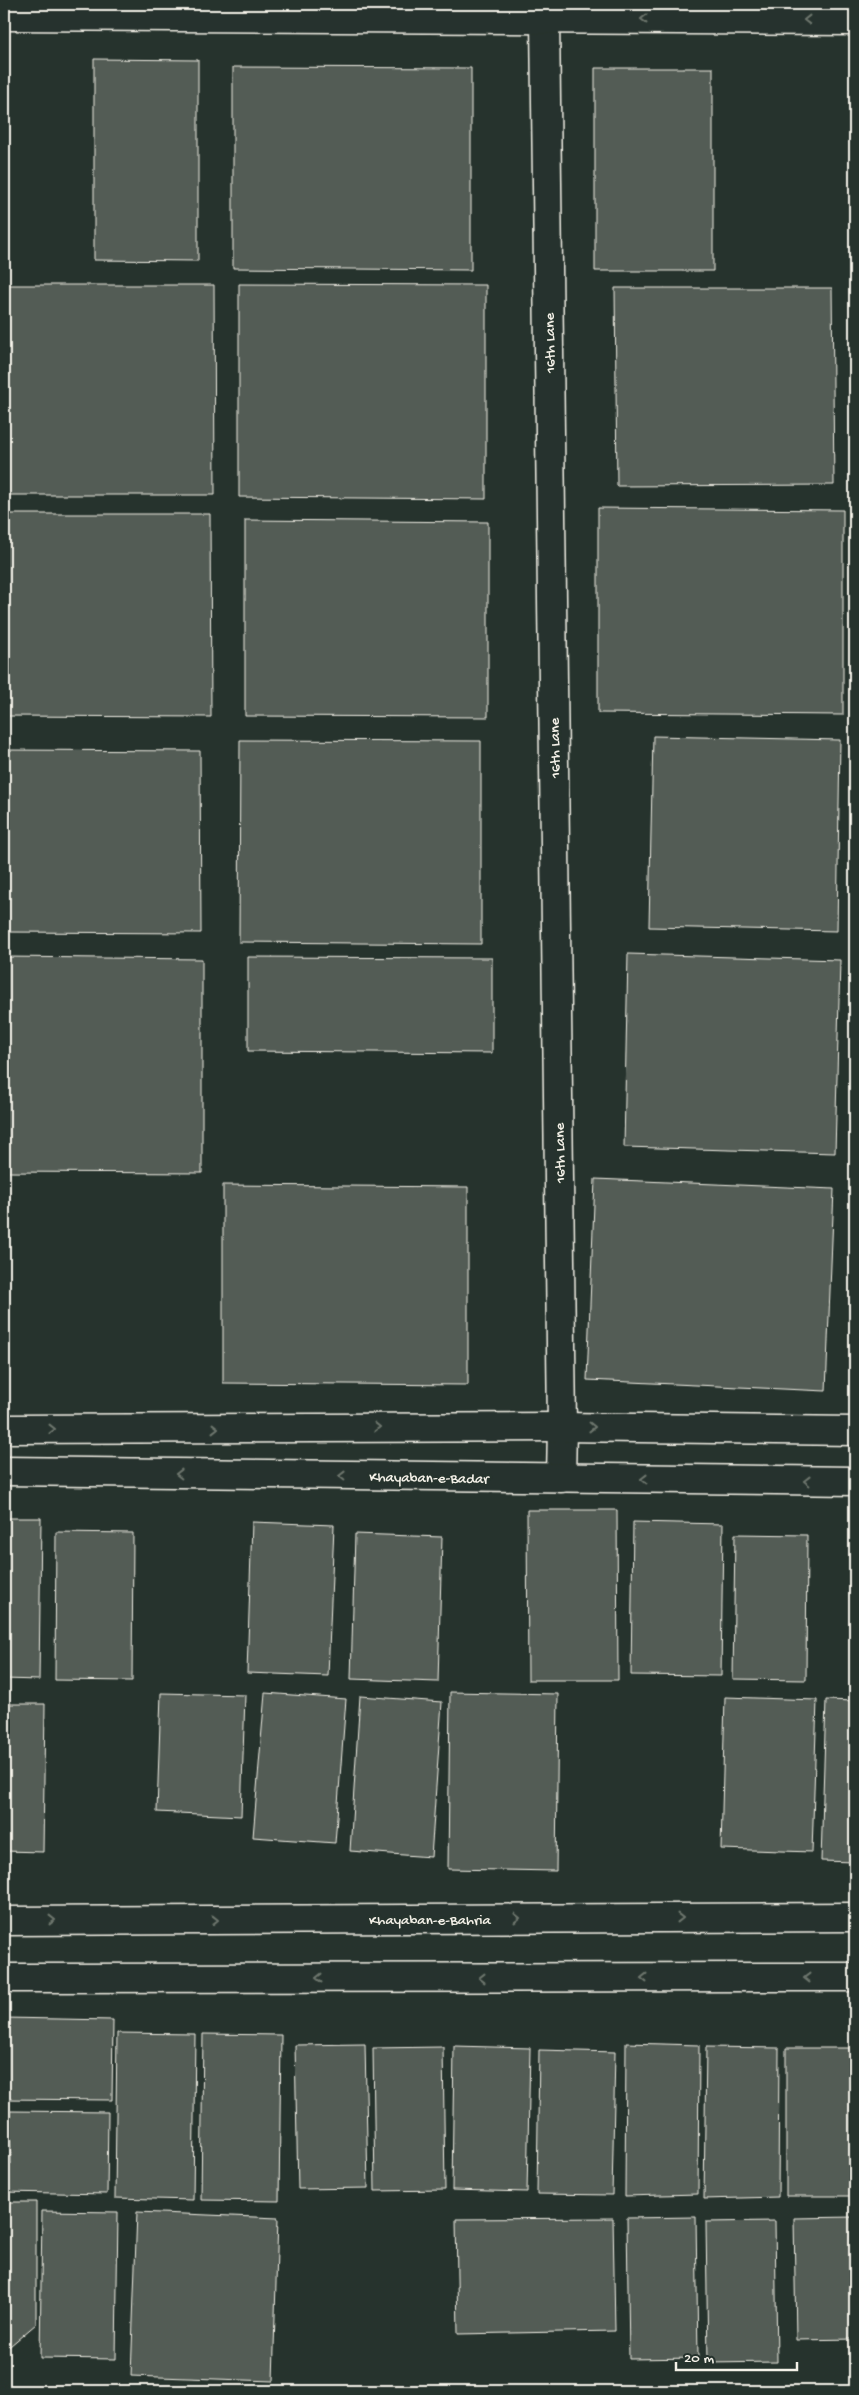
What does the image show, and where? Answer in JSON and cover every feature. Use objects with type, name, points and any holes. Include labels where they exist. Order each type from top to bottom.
[{"type":"main road","points":[[4,16],[855,21]]},
{"type":"main road","name":"16th Lane","points":[[544,18],[562,1427],[561,1478]]},
{"type":"main road","points":[[4,1429],[562,1427],[855,1431]]},
{"type":"main road","name":"Khayaban-e-Badar","points":[[4,1472],[855,1481]]},
{"type":"main road","name":"Khayaban-e-Bahria","points":[[4,1921],[855,1917]]},
{"type":"main road","points":[[4,1978],[855,1978]]},
{"type":"building","points":[[94,59],[198,60],[198,261],[94,260]]},
{"type":"building","points":[[233,67],[471,68],[471,270],[233,268]]},
{"type":"building","points":[[595,68],[713,68],[713,271],[595,271]]},
{"type":"building","points":[[239,284],[486,285],[486,499],[239,497]]},
{"type":"building","points":[[4,285],[214,285],[215,495],[4,495]]},
{"type":"building","points":[[615,288],[832,288],[834,485],[617,486]]},
{"type":"building","points":[[598,508],[843,510],[843,715],[598,713]]},
{"type":"building","points":[[4,514],[210,514],[211,717],[4,716]]},
{"type":"building","points":[[245,520],[488,522],[488,717],[245,716]]},
{"type":"building","points":[[653,736],[840,740],[837,931],[649,927]]},
{"type":"building","points":[[240,740],[481,741],[481,944],[239,942]]},
{"type":"building","points":[[4,750],[200,751],[201,933],[4,932]]},
{"type":"building","points":[[628,954],[840,960],[835,1153],[624,1147]]},
{"type":"building","points":[[4,957],[202,959],[202,1173],[4,1172]]},
{"type":"building","points":[[248,957],[492,958],[492,1053],[248,1051]]},
{"type":"building","points":[[595,1179],[834,1189],[826,1391],[587,1380]]},
{"type":"building","points":[[223,1185],[468,1187],[468,1385],[223,1383]]},
{"type":"building","points":[[527,1510],[617,1510],[618,1680],[528,1680]]},
{"type":"building","points":[[4,1518],[41,1518],[39,1680],[4,1679]]},
{"type":"building","points":[[252,1522],[334,1525],[328,1676],[247,1673]]},
{"type":"building","points":[[633,1522],[723,1524],[721,1676],[631,1675]]},
{"type":"building","points":[[56,1532],[133,1533],[132,1681],[55,1680]]},
{"type":"building","points":[[355,1534],[442,1537],[438,1682],[351,1679]]},
{"type":"building","points":[[735,1534],[807,1535],[806,1680],[733,1679]]},
{"type":"building","points":[[450,1692],[558,1694],[556,1871],[448,1869]]},
{"type":"building","points":[[161,1693],[245,1695],[241,1816],[157,1812]]},
{"type":"building","points":[[265,1693],[346,1699],[335,1843],[253,1837]]},
{"type":"building","points":[[360,1696],[442,1702],[431,1857],[350,1851]]},
{"type":"building","points":[[725,1697],[817,1700],[812,1852],[721,1849]]},
{"type":"building","points":[[826,1700],[855,1701],[855,1862],[821,1861]]},
{"type":"building","points":[[4,1704],[45,1704],[43,1852],[4,1851]]},
{"type":"building","points":[[4,2018],[113,2020],[112,2100],[4,2099]]},
{"type":"building","points":[[117,2033],[195,2034],[193,2200],[115,2198]]},
{"type":"building","points":[[203,2034],[281,2035],[279,2201],[201,2200]]},
{"type":"building","points":[[626,2043],[699,2045],[698,2194],[625,2196]]},
{"type":"building","points":[[365,2044],[368,2188],[298,2189],[295,2045]]},
{"type":"building","points":[[454,2046],[530,2048],[527,2192],[452,2190]]},
{"type":"building","points":[[443,2047],[445,2190],[375,2191],[373,2048]]},
{"type":"building","points":[[706,2047],[779,2048],[778,2197],[704,2199]]},
{"type":"building","points":[[786,2048],[855,2048],[855,2196],[786,2196]]},
{"type":"building","points":[[539,2050],[615,2052],[612,2195],[537,2194]]},
{"type":"building","points":[[10,2111],[108,2112],[107,2194],[4,2192],[4,2164],[11,2164]]},
{"type":"building","points":[[4,2202],[36,2202],[36,2324],[4,2351]]},
{"type":"building","points":[[42,2211],[118,2212],[116,2359],[40,2358]]},
{"type":"building","points":[[137,2212],[278,2218],[273,2381],[131,2376]]},
{"type":"building","points":[[696,2217],[698,2358],[629,2359],[627,2218]]},
{"type":"building","points":[[855,2217],[855,2339],[796,2340],[794,2218]]},
{"type":"building","points":[[613,2218],[615,2331],[458,2334],[456,2219]]},
{"type":"building","points":[[775,2221],[777,2362],[708,2363],[706,2222]]}]
